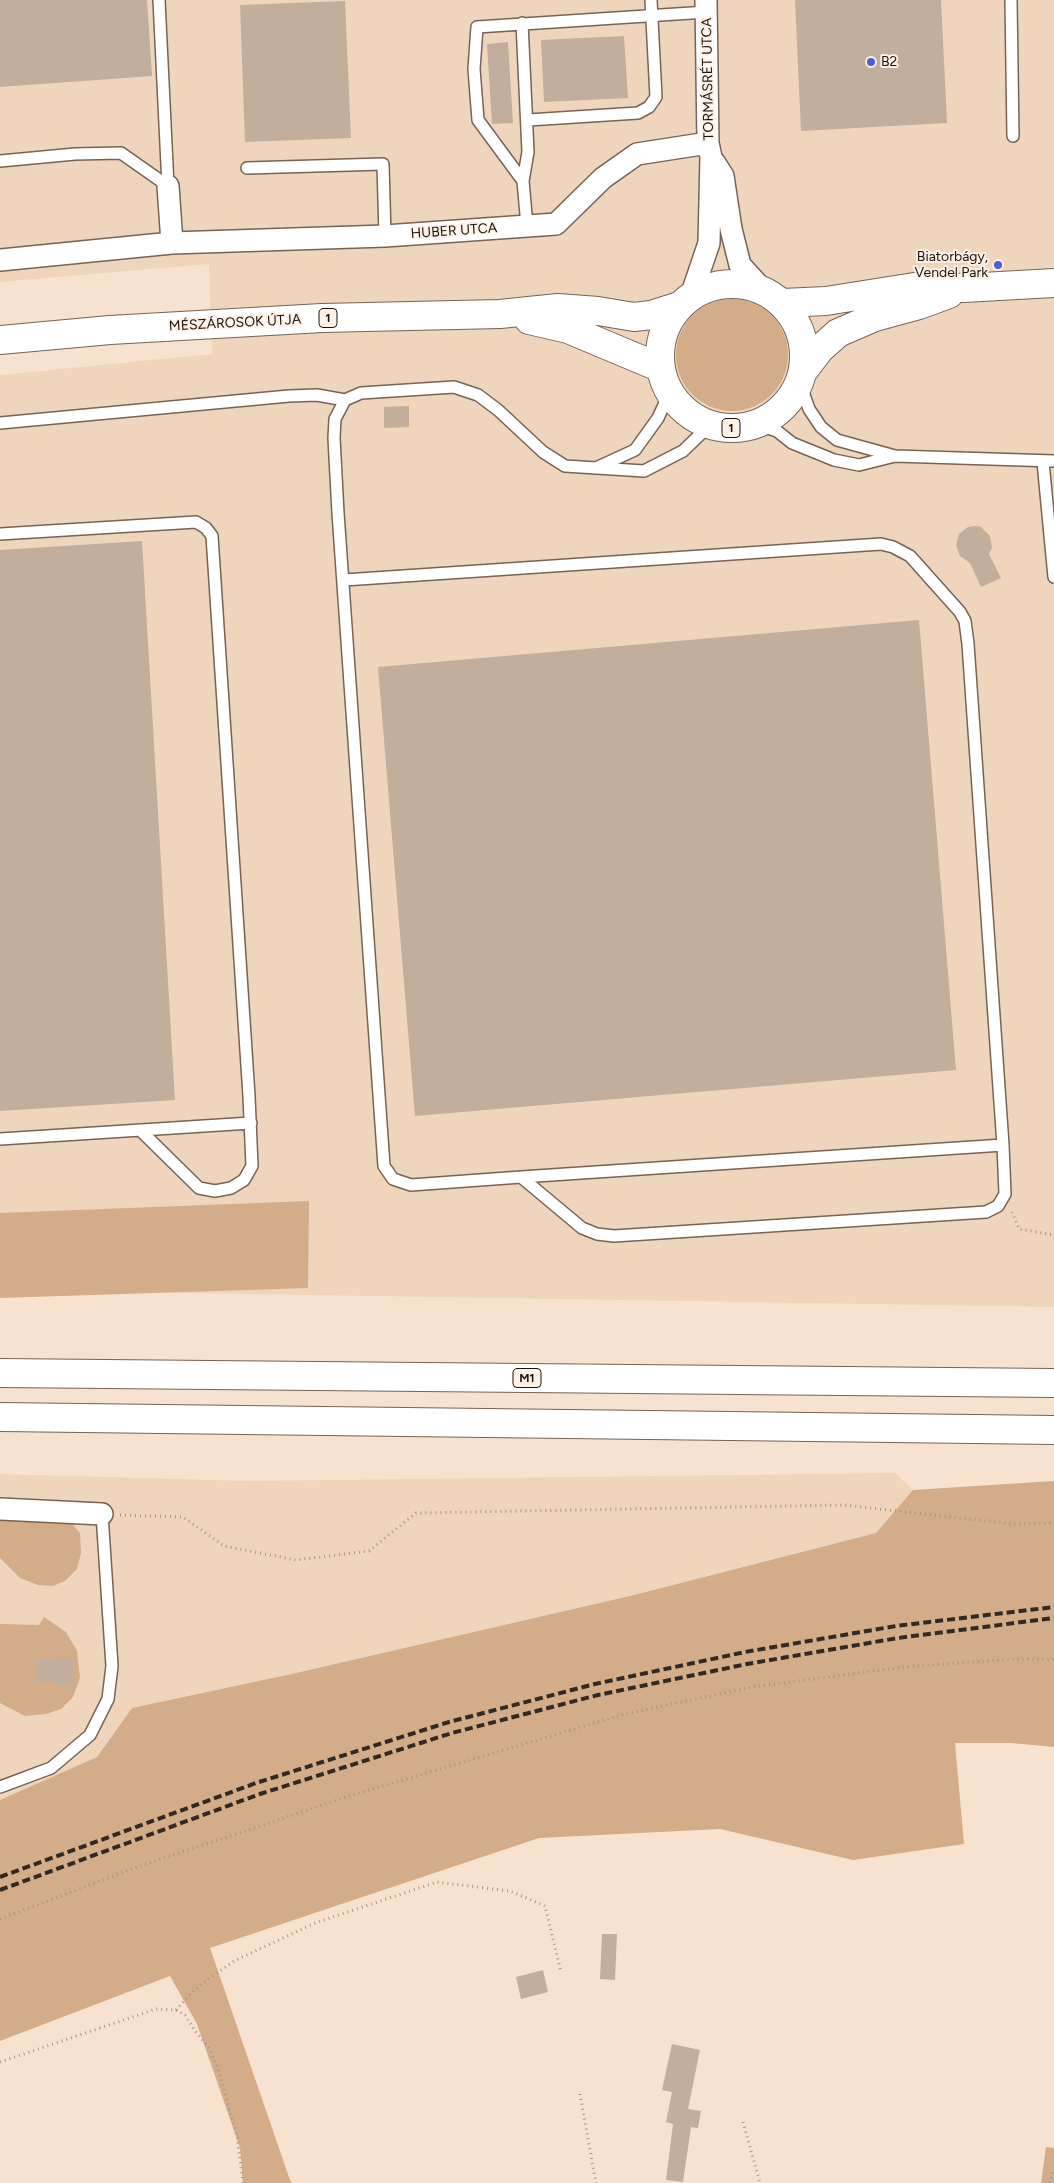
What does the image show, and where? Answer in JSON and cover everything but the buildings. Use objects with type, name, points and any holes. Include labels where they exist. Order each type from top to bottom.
[{"type":"main road","name":"MÉSZÁROSOK ÚTJA","points":[[0,340],[110,330],[322,318],[500,314],[558,308],[598,311],[634,317],[651,315],[685,301],[718,284],[748,284],[773,296],[826,302],[914,287],[964,288],[1054,283]]},
{"type":"main road","name":"MÉSZÁROSOK ÚTJA","points":[[500,314],[568,329],[665,380],[687,412],[710,425],[733,428],[756,424],[770,418],[782,408],[793,396],[802,376],[820,349],[838,333],[876,316],[919,305],[964,288]]},
{"type":"main road","points":[[773,296],[794,317],[802,334],[805,352],[802,376]]},
{"type":"main road","points":[[665,380],[660,351],[663,335],[670,320],[685,301]]},
{"type":"main road","name":"M1","points":[[0,1374],[1054,1383]]},
{"type":"main road","points":[[0,1417],[1054,1430]]},
{"type":"street","name":"TORMÁSRÉT UTCA","points":[[685,301],[709,243],[710,150],[706,6]]},
{"type":"street","points":[[710,150],[723,176],[731,230],[740,265],[773,296]]},
{"type":"street","name":"HUBER UTCA","points":[[0,260],[172,243],[385,236],[556,224],[603,178],[637,154],[710,150]]},
{"type":"street","points":[[168,186],[172,243]]},
{"type":"street","points":[[0,1509],[102,1514]]},
{"type":"lane","points":[[160,0],[168,186]]},
{"type":"lane","points":[[528,120],[638,113],[649,107],[656,97],[651,0]]},
{"type":"lane","points":[[1011,0],[1013,136]]},
{"type":"lane","points":[[523,181],[478,120],[474,69],[477,27],[652,14],[706,6]]},
{"type":"lane","points":[[522,23],[528,120],[528,152],[523,181],[527,226]]},
{"type":"lane","points":[[0,161],[74,154],[121,153],[168,186]]},
{"type":"lane","points":[[247,168],[383,164],[385,236]]},
{"type":"lane","points":[[802,376],[808,409],[821,427],[836,440],[895,456],[1048,461],[1054,577]]},
{"type":"lane","points":[[594,469],[635,450],[658,418],[665,380]]},
{"type":"lane","points":[[0,423],[288,396],[317,395],[346,400],[361,393],[454,388],[478,394],[543,452],[565,466],[644,471],[683,450],[710,425]]},
{"type":"lane","points":[[346,400],[335,419],[334,438],[384,1166],[393,1179],[411,1185],[1003,1145]]},
{"type":"lane","points":[[756,424],[777,431],[792,443],[834,460],[859,465],[895,456]]},
{"type":"lane","points":[[0,534],[196,522],[206,528],[212,536],[251,1123],[252,1166],[244,1180],[231,1188],[215,1191],[199,1188],[140,1130]]},
{"type":"lane","points":[[344,580],[881,544],[893,547],[910,556],[960,612],[965,622],[1003,1145],[1005,1194],[998,1206],[986,1212],[614,1236],[597,1234],[582,1228],[521,1177]]},
{"type":"lane","points":[[0,1139],[251,1123]]},
{"type":"lane","points":[[0,1787],[51,1768],[90,1735],[108,1699],[112,1666],[102,1514]]},
{"type":"path","points":[[1005,1194],[1018,1229],[1054,1235]]},
{"type":"path","points":[[102,1514],[183,1517],[224,1546],[296,1560],[369,1551],[416,1513],[844,1505],[1014,1524],[1054,1523]]},
{"type":"path","points":[[0,1919],[129,1870],[349,1796],[625,1714],[762,1685],[904,1667],[1014,1659],[1054,1659]]},
{"type":"path","points":[[176,2010],[194,1990],[234,1961],[315,1922],[437,1882],[510,1891],[545,1906],[561,1972]]},
{"type":"path","points":[[0,2062],[156,2009],[176,2010],[185,2015],[210,2049],[219,2072],[237,2136],[243,2183]]},
{"type":"path","points":[[580,2094],[596,2183]]},
{"type":"path","points":[[743,2122],[760,2183]]},
{"type":"path","points":[[1050,2183],[1054,2169]]},
{"type":"shaded area","points":[[0,0],[1054,0],[1054,1307],[0,1290],[0,375],[212,354],[209,264],[0,282]]},
{"type":"shaded area","points":[[732,299],[754,303],[772,315],[784,333],[788,355],[784,377],[772,395],[754,407],[732,411],[710,407],[692,395],[680,377],[676,355],[680,333],[692,315],[710,303]]},
{"type":"shaded area","points":[[309,1201],[308,1288],[0,1298],[0,1213]]},
{"type":"shaded area","points":[[895,1473],[913,1490],[876,1533],[634,1595],[296,1673],[132,1708],[97,1757],[0,1800],[0,1474],[250,1481]]},
{"type":"shaded area","points":[[1054,1481],[1054,1747],[1011,1743],[955,1743],[964,1844],[853,1860],[720,1829],[539,1838],[210,1948],[292,2183],[243,2183],[240,2148],[197,2024],[170,1976],[0,2041],[0,1800],[97,1757],[132,1708],[296,1673],[634,1595],[876,1533],[913,1490]]},
{"type":"shaded area","points":[[0,1514],[66,1517],[80,1533],[81,1553],[77,1569],[65,1581],[53,1586],[38,1585],[20,1578],[0,1558]]},
{"type":"shaded area","points":[[44,1617],[66,1632],[77,1651],[80,1678],[73,1697],[61,1709],[46,1714],[25,1716],[0,1703],[0,1624],[39,1625]]},
{"type":"shaded area","points":[[1046,2147],[1054,2148],[1054,2183],[1041,2183]]},
{"type":"railway","points":[[0,1877],[256,1783],[449,1722],[595,1684],[745,1652],[896,1626],[1054,1607]]},
{"type":"railway","points":[[0,1890],[260,1794],[452,1733],[598,1695],[747,1664],[898,1638],[1054,1618]]},
{"type":"place","name":"B2","points":[[871,62]]},
{"type":"place","name":"Biatorbágy, Vendel Park","points":[[998,265]]}]
